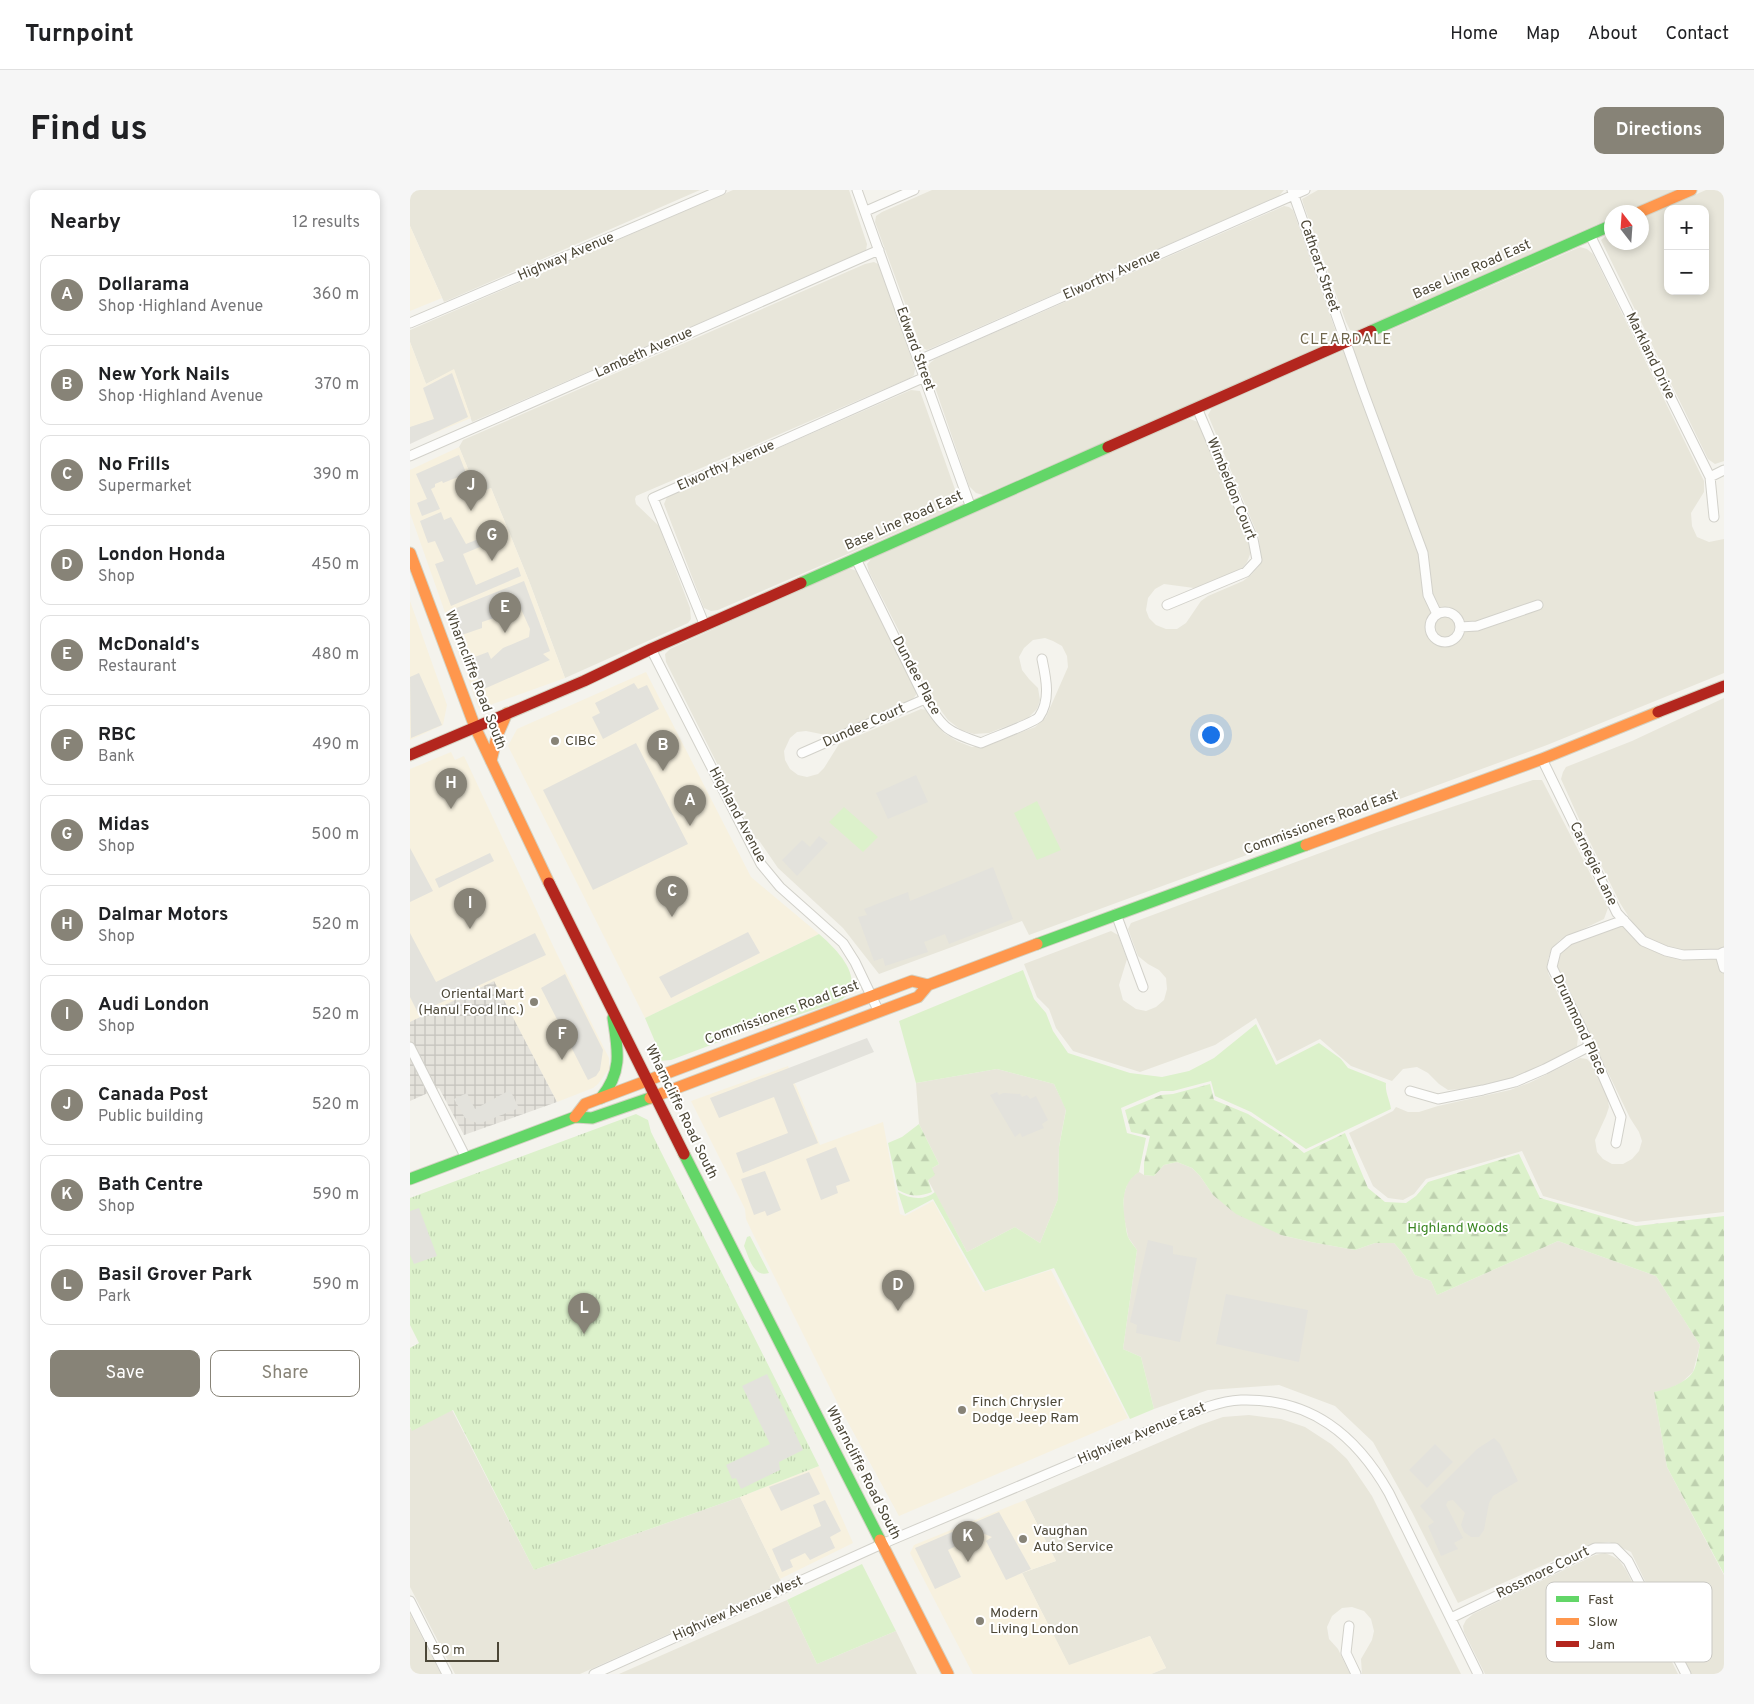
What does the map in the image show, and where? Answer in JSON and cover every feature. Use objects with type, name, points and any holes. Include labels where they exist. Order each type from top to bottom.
[{"type":"main road","points":[[1649,208],[1691,190]]},
{"type":"main road","name":"Base Line Road East","points":[[410,755],[584,680],[1604,229]]},
{"type":"main road","name":"Wharncliffe Road South","points":[[410,553],[475,727],[491,761],[656,1096],[948,1674]]},
{"type":"main road","name":"Commissioners Road East","points":[[575,1117],[592,1118],[656,1096],[918,997],[928,985],[1116,914],[1542,759],[1724,686]]},
{"type":"main road","points":[[491,761],[497,736],[507,713]]},
{"type":"main road","name":"Commissioners Road East","points":[[600,1098],[912,981],[928,985]]},
{"type":"main road","points":[[410,1179],[575,1117],[585,1104],[600,1098],[614,1080],[619,1062],[611,1006]]},
{"type":"street","name":"Highway Avenue","points":[[410,323],[722,190]]},
{"type":"street","name":"Edward Street","points":[[857,190],[971,508]]},
{"type":"street","points":[[866,211],[914,190]]},
{"type":"street","name":"Elworthy Avenue","points":[[919,360],[1293,192],[1304,190]]},
{"type":"street","name":"Cathcart Street","points":[[1293,192],[1345,343]]},
{"type":"street","name":"Markland Drive","points":[[1590,235],[1710,477],[1714,517]]},
{"type":"street","name":"Lambeth Avenue","points":[[410,456],[879,250]]},
{"type":"street","points":[[1345,343],[1423,553],[1428,595],[1437,614]]},
{"type":"street","name":"Elworthy Avenue","points":[[704,626],[653,498],[925,377]]},
{"type":"street","name":"Wimbeldon Court","points":[[1167,605],[1246,572],[1256,560],[1253,539],[1197,408]]},
{"type":"street","points":[[1710,477],[1724,470]]},
{"type":"street","name":"Dundee Place","points":[[856,559],[925,699],[935,716],[952,733],[981,743],[1038,718],[1044,705],[1048,685],[1042,659]]},
{"type":"street","points":[[1460,627],[1478,626],[1538,604]]},
{"type":"street","points":[[1445,612],[1452,614],[1458,620],[1460,627],[1458,635],[1452,640],[1444,642],[1437,640],[1432,634],[1430,627],[1432,620],[1437,614],[1445,612]]},
{"type":"street","name":"Highland Avenue","points":[[651,650],[761,864],[780,887],[843,943],[855,962],[878,1012]]},
{"type":"street","name":"Dundee Court","points":[[802,752],[925,699]]},
{"type":"street","name":"Carnegie Lane","points":[[1542,759],[1617,913],[1643,940],[1666,951],[1683,955],[1722,953]]},
{"type":"street","points":[[1116,914],[1143,987]]},
{"type":"street","name":"Drummond Place","points":[[1616,1143],[1620,1117],[1590,1046],[1552,967],[1556,951],[1569,940],[1624,920]]},
{"type":"street","points":[[1722,953],[1724,968]]},
{"type":"street","points":[[1410,1091],[1438,1098],[1515,1082],[1590,1046]]},
{"type":"street","points":[[410,1047],[466,1158]]},
{"type":"street","name":"Highview Avenue East","points":[[882,1544],[1208,1406],[1240,1400],[1272,1402],[1302,1410],[1320,1418],[1338,1430],[1360,1449],[1375,1468],[1389,1492],[1478,1674]]},
{"type":"street","name":"Highview Avenue West","points":[[594,1674],[882,1544]]},
{"type":"street","name":"Rossmore Court","points":[[1451,1618],[1595,1548],[1615,1548],[1628,1562],[1638,1582]]},
{"type":"street","points":[[410,1601],[447,1674]]},
{"type":"street","points":[[1349,1626],[1346,1654],[1356,1674]]},
{"type":"street","name":"Rossmore Court","points":[[1680,1662],[1686,1674]]},
{"type":"shaded area","points":[[410,190],[700,190],[444,302],[410,226]]},
{"type":"shaded area","points":[[733,190],[849,190],[867,244],[866,251],[472,422],[454,370],[426,384],[410,342],[410,330]]},
{"type":"shaded area","points":[[932,190],[1284,190],[1279,196],[927,350],[921,347],[875,222],[876,216],[882,212]]},
{"type":"shaded area","points":[[1318,190],[1675,190],[1640,205],[1604,205],[1604,221],[1357,331],[1350,330],[1346,322],[1302,199]]},
{"type":"shaded area","points":[[1706,190],[1724,190],[1724,461],[1715,464],[1708,459],[1606,250],[1649,250],[1649,215],[1664,208],[1664,295],[1709,295],[1709,205],[1672,205]]},
{"type":"shaded area","points":[[1284,206],[1293,210],[1336,332],[1331,343],[983,495],[976,493],[969,486],[928,367],[930,363],[935,359]]},
{"type":"shaded area","points":[[410,226],[442,298],[410,311]]},
{"type":"shaded area","points":[[1580,247],[1587,249],[1593,254],[1704,481],[1704,492],[1691,513],[1692,526],[1697,537],[1709,542],[1724,539],[1724,673],[1547,745],[1029,935],[1022,921],[879,974],[843,928],[778,868],[758,839],[755,839],[666,662],[665,654],[670,649],[843,570],[851,569],[857,571],[916,687],[916,695],[912,700],[833,735],[806,731],[797,732],[790,738],[784,751],[785,760],[790,769],[798,775],[807,777],[818,774],[839,744],[921,709],[927,710],[944,733],[972,747],[991,744],[1035,727],[1046,717],[1068,667],[1067,656],[1062,646],[1045,638],[1033,640],[1024,648],[1019,657],[1022,670],[1038,688],[1040,700],[1037,709],[1028,718],[989,733],[974,734],[961,730],[948,720],[936,704],[869,572],[867,564],[872,558],[1181,421],[1190,419],[1198,422],[1248,540],[1251,552],[1247,562],[1240,571],[1204,585],[1194,588],[1164,584],[1155,589],[1148,598],[1146,610],[1149,618],[1156,625],[1166,629],[1177,629],[1186,623],[1201,601],[1208,596],[1243,581],[1251,575],[1258,567],[1260,559],[1259,538],[1208,415],[1212,408]]},
{"type":"shaded area","points":[[874,262],[880,265],[915,369],[914,375],[636,496],[636,504],[659,526],[690,608],[691,619],[688,623],[565,678],[529,581],[491,488],[478,493],[459,447],[463,440],[865,264]]},
{"type":"shaded area","points":[[410,342],[426,384],[454,369],[471,418],[410,443]]},
{"type":"shaded area","points":[[452,373],[468,417],[410,444],[410,427],[434,419],[423,388]]},
{"type":"shaded area","points":[[911,390],[920,391],[957,495],[957,503],[952,509],[718,610],[711,611],[704,608],[664,504],[667,497]]},
{"type":"shaded area","points":[[459,447],[478,493],[491,488],[529,581],[565,678],[479,709],[410,513],[410,470]]},
{"type":"shaded area","points":[[459,455],[473,491],[465,494],[458,477],[435,484],[435,487],[431,489],[440,509],[422,516],[417,503],[427,499],[416,474]]},
{"type":"shaded area","points":[[441,512],[444,520],[451,517],[466,544],[501,530],[504,537],[463,554],[476,585],[518,567],[521,576],[451,606],[435,564],[444,561],[435,541],[428,543],[420,521]]},
{"type":"shaded area","points":[[524,581],[550,651],[543,654],[550,660],[484,689],[478,679],[472,658],[488,652],[491,659],[503,648],[529,637],[530,629],[521,609],[482,622],[482,628],[456,637],[457,627],[449,611]]},
{"type":"shaded area","points":[[410,601],[447,705],[443,725],[410,740]]},
{"type":"shaded area","points":[[646,672],[751,877],[819,934],[645,1018],[508,746],[517,729]]},
{"type":"shaded area","points":[[419,673],[442,725],[411,738],[410,677]]},
{"type":"shaded area","points":[[634,683],[638,689],[647,685],[659,709],[603,739],[592,717],[600,713],[595,703]]},
{"type":"shaded area","points":[[1724,698],[1724,1212],[1636,1222],[1543,1196],[1522,1151],[1426,1179],[1414,1194],[1403,1200],[1388,1198],[1373,1186],[1349,1133],[1393,1111],[1396,1107],[1408,1112],[1419,1112],[1510,1090],[1529,1083],[1580,1058],[1587,1059],[1592,1064],[1607,1093],[1609,1107],[1595,1140],[1597,1152],[1603,1159],[1612,1164],[1623,1164],[1632,1159],[1639,1151],[1642,1141],[1639,1132],[1630,1118],[1558,969],[1558,959],[1563,950],[1574,943],[1632,922],[1620,903],[1561,779],[1566,767],[1632,741]]},
{"type":"shaded area","points":[[636,743],[688,844],[593,890],[543,790]]},
{"type":"shaded area","points":[[451,752],[455,760],[464,756],[556,952],[609,1058],[609,1069],[598,1084],[593,1088],[557,1102],[494,982],[410,1022],[410,769]]},
{"type":"shaded area","points":[[916,775],[928,802],[888,819],[876,793]]},
{"type":"shaded area","points":[[1533,780],[1542,780],[1608,908],[1604,919],[1560,940],[1552,948],[1548,959],[1548,973],[1578,1036],[1577,1046],[1570,1053],[1521,1076],[1465,1089],[1448,1090],[1428,1073],[1417,1067],[1403,1069],[1392,1081],[1351,1066],[1320,1039],[1277,1061],[1256,1018],[1215,1045],[1140,1072],[1073,1051],[1056,1028],[1049,1009],[1037,997],[1024,964],[1111,931],[1118,935],[1127,959],[1119,985],[1123,1000],[1136,1009],[1146,1011],[1156,1007],[1164,1000],[1167,989],[1166,978],[1159,970],[1138,956],[1128,929],[1131,923],[1377,832]]},
{"type":"shaded area","points":[[819,836],[828,843],[797,876],[782,860],[802,840],[810,847]]},
{"type":"shaded area","points":[[410,848],[433,891],[410,902]]},
{"type":"shaded area","points":[[490,853],[494,861],[439,888],[435,879]]},
{"type":"shaded area","points":[[993,867],[1013,919],[949,944],[945,934],[924,942],[928,952],[885,966],[883,958],[874,961],[858,917],[867,915],[864,909],[908,892],[910,901]]},
{"type":"shaded area","points":[[748,932],[760,953],[671,998],[659,977]]},
{"type":"shaded area","points":[[410,933],[436,982],[535,933],[546,955],[418,1013],[410,997]]},
{"type":"shaded area","points":[[565,974],[603,1050],[600,1070],[596,1076],[588,1080],[541,988]]},
{"type":"shaded area","points":[[494,981],[557,1102],[464,1135],[439,1088],[410,1101],[410,1022]]},
{"type":"shaded area","points":[[867,1038],[874,1052],[793,1084],[818,1143],[743,1173],[736,1153],[788,1133],[774,1097],[719,1118],[710,1098]]},
{"type":"shaded area","points":[[788,1066],[820,1145],[883,1122],[900,1214],[905,1216],[933,1201],[983,1292],[1051,1270],[1128,1418],[899,1516],[839,1406],[753,1234],[746,1219],[745,1209],[691,1101]]},
{"type":"shaded area","points":[[997,1069],[1054,1084],[1066,1109],[1059,1147],[1058,1199],[1040,1243],[1015,1227],[967,1252],[928,1180],[932,1168],[939,1164],[919,1124],[916,1083]]},
{"type":"shaded area","points":[[510,1090],[519,1108],[479,1124],[465,1118],[454,1099],[467,1093],[475,1109]]},
{"type":"shaded area","points":[[997,1092],[999,1095],[1003,1093],[1020,1094],[1022,1097],[1027,1095],[1030,1099],[1036,1096],[1048,1120],[1042,1124],[1044,1128],[1022,1137],[1020,1133],[1015,1137],[990,1095]]},
{"type":"shaded area","points":[[836,1147],[850,1181],[836,1186],[838,1193],[821,1200],[806,1159]]},
{"type":"shaded area","points":[[1177,1162],[1192,1168],[1213,1195],[1281,1235],[1355,1250],[1375,1243],[1394,1243],[1405,1256],[1415,1275],[1431,1281],[1437,1295],[1558,1241],[1656,1276],[1700,1345],[1693,1372],[1681,1383],[1667,1390],[1654,1392],[1667,1467],[1724,1575],[1724,1674],[1690,1674],[1684,1662],[1712,1662],[1712,1582],[1646,1582],[1631,1552],[1609,1542],[1591,1544],[1458,1603],[1412,1512],[1373,1442],[1335,1406],[1279,1385],[1208,1390],[1154,1409],[1141,1357],[1123,1349],[1137,1250],[1128,1237],[1123,1212],[1124,1194],[1128,1182],[1133,1176],[1139,1172],[1144,1175],[1154,1176],[1164,1165]]},
{"type":"shaded area","points":[[765,1171],[781,1210],[767,1216],[765,1211],[754,1215],[741,1179]]},
{"type":"shaded area","points":[[419,1208],[437,1256],[414,1264],[410,1255],[410,1211]]},
{"type":"shaded area","points":[[1148,1240],[1173,1246],[1173,1254],[1197,1258],[1180,1342],[1136,1333],[1137,1325],[1130,1322]]},
{"type":"shaded area","points":[[1226,1294],[1308,1310],[1299,1362],[1216,1344]]},
{"type":"shaded area","points":[[767,1374],[803,1450],[779,1462],[780,1470],[741,1489],[736,1478],[732,1479],[726,1465],[770,1444],[742,1386]]},
{"type":"shaded area","points":[[452,1410],[534,1570],[740,1497],[782,1583],[580,1674],[455,1674],[410,1587],[410,1428],[412,1430]]},
{"type":"shaded area","points":[[1249,1415],[1281,1419],[1305,1427],[1331,1444],[1347,1459],[1372,1496],[1461,1674],[1362,1674],[1361,1659],[1372,1640],[1374,1631],[1371,1619],[1364,1611],[1352,1607],[1342,1608],[1332,1616],[1327,1627],[1329,1639],[1338,1649],[1350,1674],[1151,1674],[1166,1668],[1150,1636],[1069,1666],[1022,1573],[1056,1561],[1025,1500],[1200,1425],[1223,1417]]},
{"type":"shaded area","points":[[1494,1438],[1500,1444],[1518,1481],[1493,1496],[1489,1503],[1484,1530],[1479,1537],[1471,1537],[1464,1532],[1461,1525],[1465,1513],[1453,1500],[1448,1501],[1446,1505],[1463,1538],[1454,1543],[1458,1549],[1441,1556],[1428,1526],[1434,1522],[1420,1506],[1477,1449]]},
{"type":"shaded area","points":[[1435,1444],[1453,1462],[1427,1488],[1409,1470]]},
{"type":"shaded area","points":[[819,1466],[853,1543],[780,1579],[740,1497]]},
{"type":"shaded area","points":[[809,1472],[820,1494],[781,1511],[769,1487]]},
{"type":"shaded area","points":[[825,1500],[841,1531],[830,1537],[835,1548],[810,1560],[805,1553],[790,1560],[793,1567],[782,1572],[772,1549],[821,1526],[813,1505]]},
{"type":"shaded area","points":[[1025,1500],[1056,1561],[1022,1573],[1069,1665],[1150,1636],[1166,1668],[1151,1674],[973,1674],[910,1553],[914,1545]]},
{"type":"shaded area","points":[[999,1512],[1031,1569],[1006,1580],[986,1541],[992,1537],[982,1533],[948,1550],[961,1577],[935,1589],[915,1548]]},
{"type":"shaded area","points":[[1605,1553],[1619,1560],[1632,1582],[1546,1582],[1546,1662],[1672,1662],[1678,1674],[1485,1674],[1464,1632],[1463,1626],[1466,1620],[1473,1614],[1595,1555]]},
{"type":"shaded area","points":[[787,1600],[817,1664],[896,1631],[917,1674],[619,1674]]},
{"type":"shaded area","points":[[410,1614],[441,1674],[410,1674]]},
{"type":"green space","points":[[1037,801],[1061,850],[1037,860],[1014,813]]},
{"type":"green space","points":[[844,807],[878,837],[863,852],[829,822]]},
{"type":"green space","points":[[819,934],[842,958],[850,972],[852,980],[848,994],[838,1002],[748,1031],[671,1060],[659,1061],[649,1056],[656,1044],[645,1018]]},
{"type":"green space","points":[[1023,970],[1034,999],[1046,1013],[1053,1031],[1068,1053],[1130,1073],[1162,1077],[1189,1071],[1214,1058],[1256,1024],[1276,1065],[1319,1043],[1341,1059],[1348,1068],[1386,1083],[1391,1109],[1306,1149],[1251,1112],[1215,1096],[1211,1081],[1173,1091],[1161,1091],[1121,1108],[1127,1133],[1146,1138],[1139,1172],[1129,1181],[1124,1194],[1127,1235],[1137,1250],[1123,1349],[1141,1357],[1154,1409],[1130,1419],[1054,1268],[985,1291],[933,1199],[905,1214],[898,1192],[907,1196],[922,1198],[935,1192],[967,1252],[1015,1227],[1040,1243],[1058,1199],[1059,1147],[1066,1110],[1054,1084],[997,1069],[916,1083],[899,1021]]},
{"type":"green space","name":"Highland Woods","points":[[1210,1084],[1214,1100],[1248,1114],[1287,1139],[1304,1153],[1345,1133],[1368,1188],[1385,1202],[1406,1203],[1416,1196],[1428,1182],[1519,1154],[1540,1198],[1636,1226],[1724,1216],[1724,1574],[1667,1467],[1654,1392],[1664,1390],[1690,1376],[1696,1366],[1700,1345],[1656,1276],[1558,1241],[1437,1295],[1431,1281],[1415,1275],[1405,1256],[1394,1243],[1375,1243],[1355,1250],[1281,1235],[1236,1214],[1213,1195],[1192,1168],[1177,1162],[1164,1165],[1154,1176],[1144,1175],[1144,1163],[1150,1136],[1131,1132],[1125,1110],[1161,1095],[1173,1094]]},
{"type":"green space","points":[[636,1114],[648,1120],[651,1132],[819,1466],[740,1497],[534,1570],[453,1410],[412,1431],[410,1427],[410,1348],[419,1343],[410,1325],[410,1198]]},
{"type":"green space","points":[[919,1124],[939,1164],[932,1168],[935,1175],[928,1180],[932,1192],[915,1196],[898,1190],[888,1143],[902,1137]]},
{"type":"green space","points":[[750,1236],[769,1273],[759,1272],[752,1266],[744,1246],[747,1237]]},
{"type":"green space","points":[[862,1564],[896,1631],[817,1664],[787,1600]]},
{"type":"traffic: fast","points":[[1371,331],[1604,229]]},
{"type":"traffic: fast","points":[[801,583],[1108,447]]},
{"type":"traffic: fast","points":[[1037,944],[1306,845]]},
{"type":"traffic: fast","points":[[601,1098],[613,1079],[616,1069],[617,1050],[613,1018]]},
{"type":"traffic: fast","points":[[410,1179],[575,1117],[592,1118],[650,1098]]},
{"type":"traffic: fast","points":[[684,1154],[880,1540]]},
{"type":"traffic: slow","points":[[1649,208],[1691,190]]},
{"type":"traffic: slow","points":[[410,553],[475,727],[549,883]]},
{"type":"traffic: slow","points":[[1306,845],[1542,759],[1658,712]]},
{"type":"traffic: slow","points":[[491,761],[497,736],[507,713]]},
{"type":"traffic: slow","points":[[650,1098],[918,997],[928,985],[1037,944]]},
{"type":"traffic: slow","points":[[575,1117],[585,1104],[912,981],[928,985]]},
{"type":"traffic: slow","points":[[880,1540],[948,1674]]},
{"type":"traffic: jam","points":[[1108,447],[1371,331]]},
{"type":"traffic: jam","points":[[410,755],[584,681],[651,649],[801,583]]},
{"type":"traffic: jam","points":[[1658,712],[1724,686]]},
{"type":"traffic: jam","points":[[549,883],[684,1154]]},
{"type":"place","name":"Canada Post","points":[[471,511]]},
{"type":"place","name":"Midas","points":[[492,561]]},
{"type":"place","name":"McDonald's","points":[[505,633]]},
{"type":"place","name":"CIBC","points":[[555,741]]},
{"type":"place","name":"New York Nails","points":[[663,771]]},
{"type":"place","name":"Dalmar Motors","points":[[451,809]]},
{"type":"place","name":"Dollarama","points":[[690,826]]},
{"type":"place","name":"No Frills","points":[[672,917]]},
{"type":"place","name":"Audi London","points":[[470,929]]},
{"type":"place","name":"Oriental Mart (Hanul Food Inc.)","points":[[534,1002]]},
{"type":"place","name":"RBC","points":[[562,1060]]},
{"type":"place","name":"London Honda","points":[[898,1311]]},
{"type":"place","name":"Basil Grover Park","points":[[584,1334]]},
{"type":"place","name":"Finch Chrysler Dodge Jeep Ram","points":[[962,1410]]},
{"type":"place","name":"Vaughan Auto Service","points":[[1023,1539]]},
{"type":"place","name":"Bath Centre","points":[[968,1562]]},
{"type":"place","name":"Modern Living London","points":[[980,1621]]},
{"type":"district","name":"CLEARDALE","points":[[1346,340]]}]
